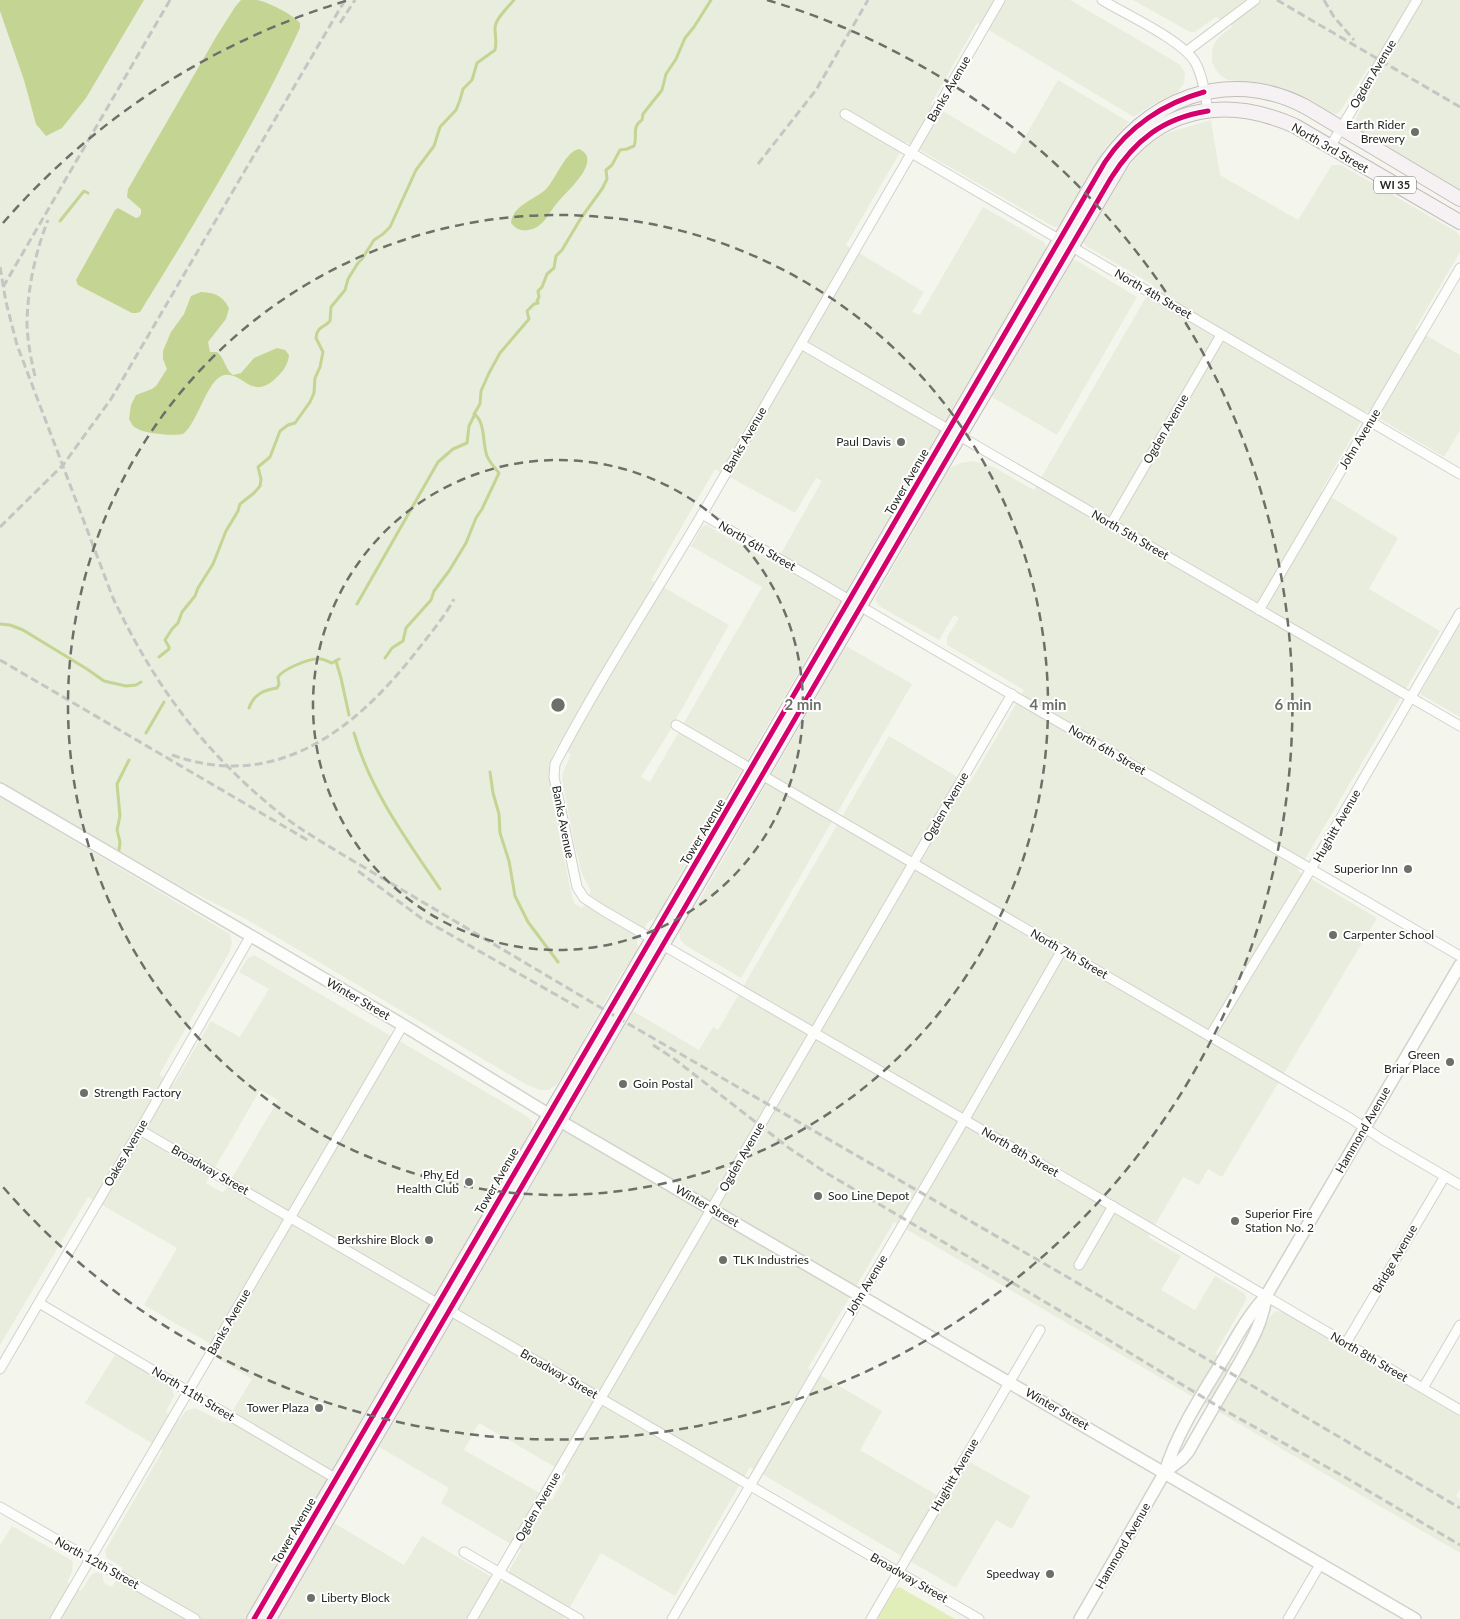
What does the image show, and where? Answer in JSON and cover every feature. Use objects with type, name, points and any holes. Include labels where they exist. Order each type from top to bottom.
[{"type":"main road","name":"North 3rd Street","points":[[1204,92],[1244,90],[1275,94],[1299,103],[1460,198]]},
{"type":"main road","name":"Tower Avenue","points":[[269,1619],[342,1482],[1065,243],[1108,158],[1127,136],[1160,110],[1204,92]]},
{"type":"main road","name":"North 3rd Street","points":[[1208,111],[1243,111],[1274,117],[1295,126],[1460,222]]},
{"type":"main road","name":"Tower Avenue","points":[[1065,243],[1132,149],[1150,133],[1171,121],[1188,114],[1208,111]]},
{"type":"main road","name":"Tower Avenue","points":[[254,1619],[342,1482]]},
{"type":"street","name":"Banks Avenue","points":[[580,893],[574,874],[554,777],[555,764],[1000,0]]},
{"type":"street","points":[[1102,0],[1176,43],[1186,51],[1197,66],[1208,111]]},
{"type":"street","points":[[1186,51],[1256,0]]},
{"type":"street","name":"Ogden Avenue","points":[[1330,147],[1417,0]]},
{"type":"street","name":"North 4th Street","points":[[845,114],[1460,474]]},
{"type":"street","name":"John Avenue","points":[[1259,610],[1460,268]]},
{"type":"street","name":"Ogden Avenue","points":[[1111,524],[1222,334]]},
{"type":"street","name":"North 5th Street","points":[[801,344],[1460,726]]},
{"type":"street","name":"North 6th Street","points":[[702,514],[1460,956]]},
{"type":"street","name":"Hughitt Avenue","points":[[1210,1036],[1311,869],[1460,613]]},
{"type":"street","name":"Ogden Avenue","points":[[472,1619],[1012,694]]},
{"type":"street","name":"North 7th Street","points":[[676,725],[1210,1036],[1460,1185]]},
{"type":"street","name":"Winter Street","points":[[0,789],[403,1025],[554,1117],[1166,1472],[1415,1619]]},
{"type":"street","name":"North 8th Street","points":[[580,893],[592,903],[657,942],[1114,1206],[1460,1410]]},
{"type":"street","name":"Oakes Avenue","points":[[0,1369],[140,1130],[250,936]]},
{"type":"street","name":"John Avenue","points":[[672,1619],[1062,950]]},
{"type":"street","name":"Hammond Avenue","points":[[1080,1619],[1166,1472],[1174,1449],[1201,1396],[1247,1319],[1266,1296],[1460,964]]},
{"type":"street","name":"Banks Avenue","points":[[55,1619],[403,1025]]},
{"type":"street","name":"Broadway Street","points":[[140,1130],[979,1619]]},
{"type":"street","name":"Bridge Avenue","points":[[1346,1343],[1445,1176]]},
{"type":"street","points":[[1079,1265],[1114,1206]]},
{"type":"street","name":"Hammond Avenue","points":[[1166,1472],[1188,1452],[1246,1352],[1260,1321],[1266,1296]]},
{"type":"street","name":"North 11th Street","points":[[39,1303],[342,1482]]},
{"type":"street","points":[[1423,1388],[1460,1325]]},
{"type":"street","name":"Hughitt Avenue","points":[[871,1619],[1040,1330]]},
{"type":"street","name":"North 12th Street","points":[[0,1507],[195,1619]]},
{"type":"street","points":[[464,1552],[579,1619]]},
{"type":"street","points":[[1288,1619],[1321,1563]]},
{"type":"shaded area","points":[[0,0],[1070,0],[1181,66],[1185,73],[1184,83],[1178,92],[1152,105],[1134,117],[977,23],[931,104],[1015,154],[1058,80],[1129,122],[1103,152],[1062,222],[1057,227],[906,142],[846,245],[924,292],[912,312],[920,315],[983,207],[1044,242],[1047,248],[670,892],[662,911],[657,917],[648,922],[637,941],[636,955],[621,974],[560,1080],[549,1090],[540,1090],[527,1085],[246,919],[184,888],[0,782]],"holes":[[[715,469],[795,513],[816,478],[822,481],[775,564],[706,525],[702,527],[691,546],[762,587],[650,782],[641,777],[666,737],[729,625],[651,580]],[[557,746],[571,754],[562,780],[582,874],[591,891],[582,908],[575,904],[571,893],[550,786],[549,765]]]},
{"type":"shaded area","points":[[0,0],[144,0],[86,98],[62,128],[46,136],[36,124],[24,80],[0,11]]},
{"type":"shaded area","points":[[241,0],[262,1],[286,12],[300,23],[300,28],[264,101],[204,208],[140,312],[132,313],[78,285],[76,280],[115,210],[118,208],[136,218],[141,214],[141,209],[127,197],[128,189],[216,37]]},
{"type":"shaded area","points":[[1133,0],[1460,0],[1460,192],[1359,132],[1356,118],[1379,75],[1368,68],[1341,110],[1336,114],[1330,113],[1274,88],[1260,84],[1228,80],[1221,76],[1212,62],[1212,51],[1219,37],[1233,26],[1216,17],[1195,32],[1190,32]]},
{"type":"shaded area","points":[[1211,120],[1220,175],[1298,220],[1332,165],[1341,165],[1457,232],[1460,236],[1460,252],[1415,329],[1460,355],[1460,430],[1444,457],[1367,411],[1321,491],[1398,538],[1369,589],[1440,631],[1298,871],[1377,918],[1222,1177],[1208,1169],[1199,1185],[1183,1177],[1148,1237],[1181,1256],[1161,1290],[1195,1310],[1215,1276],[1244,1293],[1246,1300],[1215,1354],[1241,1370],[1270,1317],[1274,1312],[1282,1312],[1460,1416],[1460,1489],[1456,1496],[1460,1499],[1460,1553],[894,1222],[808,1368],[882,1411],[860,1450],[947,1501],[970,1462],[1030,1496],[1012,1529],[996,1520],[956,1588],[750,1467],[675,1596],[601,1553],[563,1619],[278,1619],[334,1523],[404,1565],[422,1536],[502,1583],[521,1550],[441,1503],[449,1488],[379,1447],[633,1011],[699,1050],[713,1027],[718,1030],[889,736],[969,784],[1024,690],[947,645],[947,637],[959,618],[954,615],[939,640],[879,606],[875,599],[952,467],[972,461],[982,463],[995,468],[1034,490],[1153,285],[1086,246],[1083,242],[1084,239],[1111,193],[1141,151],[1161,136]],"holes":[[[479,1423],[567,1474],[552,1500],[464,1450]]]},
{"type":"shaded area","points":[[579,149],[586,154],[587,161],[581,176],[575,184],[538,226],[525,230],[515,227],[511,223],[516,211],[547,188],[570,155]]},
{"type":"shaded area","points":[[1073,260],[1076,260],[1137,297],[1057,435],[992,397]]},
{"type":"shaded area","points":[[201,292],[218,296],[224,300],[229,308],[226,319],[208,342],[210,352],[217,352],[222,357],[230,373],[233,375],[241,373],[254,358],[277,348],[285,350],[289,355],[285,368],[270,383],[262,387],[255,387],[231,375],[224,375],[218,378],[193,421],[183,434],[159,434],[140,430],[133,426],[129,419],[131,405],[136,395],[156,386],[167,369],[163,359],[163,351],[171,332],[184,314],[191,296]]},
{"type":"shaded area","points":[[1460,624],[1460,717],[1420,694]]},
{"type":"shaded area","points":[[846,646],[912,684],[741,978],[685,945],[680,939],[679,930],[699,901]]},
{"type":"shaded area","points":[[0,797],[230,934],[232,942],[230,951],[159,1075],[174,1084],[211,1021],[240,1037],[269,989],[239,972],[248,958],[254,955],[528,1117],[533,1123],[531,1131],[246,1619],[0,1619],[0,1545],[12,1526],[71,1560],[73,1562],[72,1572],[67,1582],[81,1591],[91,1575],[97,1572],[102,1574],[104,1583],[112,1587],[123,1568],[107,1558],[106,1549],[163,1450],[85,1403],[115,1355],[172,1388],[174,1396],[166,1412],[179,1420],[186,1411],[195,1408],[225,1423],[252,1379],[217,1358],[221,1350],[144,1305],[177,1248],[88,1197],[0,1345]],"holes":[[[260,1090],[278,1100],[223,1193],[206,1183]]]},
{"type":"shaded area","points":[[899,1587],[955,1619],[877,1619],[895,1589]]},
{"type":"waterway","points":[[159,657],[169,649],[165,640],[178,623],[182,612],[195,596],[213,564],[226,531],[240,504],[260,486],[261,479],[258,467],[270,457],[280,431],[288,425],[295,423],[310,402],[314,393],[315,378],[320,367],[323,352],[316,338],[318,331],[330,321],[331,307],[345,290],[348,279],[358,263],[374,240],[390,227],[416,170],[434,146],[440,127],[456,110],[463,89],[472,80],[477,63],[495,50],[495,28],[497,21],[514,0]]},
{"type":"waterway","points":[[385,658],[392,648],[403,641],[406,628],[431,600],[434,591],[449,571],[466,543],[476,518],[499,473],[487,456],[482,427],[474,414],[480,404],[481,391],[489,373],[500,353],[529,319],[527,311],[534,304],[538,303],[538,291],[542,287],[547,274],[554,268],[556,256],[562,250],[581,218],[602,189],[607,179],[606,170],[612,165],[620,150],[634,146],[636,129],[642,120],[643,114],[662,90],[666,74],[676,59],[685,38],[711,0]]},
{"type":"waterway","points":[[60,221],[84,191],[88,193]]},
{"type":"waterway","points":[[357,604],[438,462],[453,449],[467,443],[469,426],[475,414]]},
{"type":"waterway","points":[[0,624],[10,625],[23,630],[104,681],[126,686],[136,685],[141,682]]},
{"type":"waterway","points":[[249,708],[257,696],[277,688],[279,684],[278,677],[290,668],[313,659],[321,659],[332,663],[339,659]]},
{"type":"waterway","points":[[336,661],[349,715]]},
{"type":"waterway","points":[[146,733],[164,702]]},
{"type":"waterway","points":[[354,733],[370,775],[391,814],[440,889]]},
{"type":"waterway","points":[[119,850],[120,842],[117,830],[120,816],[117,784],[129,760]]},
{"type":"waterway","points":[[490,772],[499,814],[500,833],[509,861],[515,896],[528,922],[558,962]]},
{"type":"railway","points":[[3,287],[170,0]]},
{"type":"railway","points":[[0,527],[63,465],[111,399],[345,0]]},
{"type":"railway","points":[[340,23],[355,0]]},
{"type":"railway","points":[[758,164],[816,90],[868,0]]},
{"type":"railway","points":[[1277,0],[1460,107]]},
{"type":"railway","points":[[1324,0],[1334,17],[1354,40]]},
{"type":"railway","points":[[35,376],[27,332],[28,299],[39,246],[48,220]]},
{"type":"railway","points":[[0,267],[6,302],[17,345],[113,598],[129,630],[164,688],[203,740],[226,765],[278,812],[328,846],[620,1019],[1069,1278],[1460,1508]]},
{"type":"railway","points":[[172,755],[210,764],[245,765],[279,759],[310,747],[339,729],[367,706],[416,652],[446,613],[454,599]]},
{"type":"railway","points":[[0,660],[309,841]]},
{"type":"railway","points":[[358,871],[421,918],[581,1009]]},
{"type":"railway","points":[[653,1045],[673,1058],[789,1148],[828,1174],[1224,1410],[1343,1476],[1460,1545]]},
{"type":"cycle path","points":[[254,1619],[1105,162],[1114,149],[1148,118],[1175,103],[1204,92]]},
{"type":"cycle path","points":[[269,1619],[1111,178],[1130,152],[1152,133],[1177,119],[1208,111]]},
{"type":"place","name":"Earth Rider Brewery","points":[[1415,132]]},
{"type":"place","name":"Paul Davis","points":[[901,442]]},
{"type":"place","name":"Superior Inn","points":[[1408,869]]},
{"type":"place","name":"Carpenter School","points":[[1333,935]]},
{"type":"place","name":"Green Briar Place","points":[[1450,1062]]},
{"type":"place","name":"Goin Postal","points":[[623,1084]]},
{"type":"place","name":"Strength Factory","points":[[84,1093]]},
{"type":"place","name":"Phy Ed Health Club","points":[[469,1182]]},
{"type":"place","name":"Soo Line Depot","points":[[818,1196]]},
{"type":"place","name":"Superior Fire Station No. 2","points":[[1235,1221]]},
{"type":"place","name":"Berkshire Block","points":[[429,1240]]},
{"type":"place","name":"TLK Industries","points":[[723,1260]]},
{"type":"place","name":"Tower Plaza","points":[[319,1408]]},
{"type":"place","name":"Speedway","points":[[1050,1574]]},
{"type":"place","name":"Liberty Block","points":[[311,1598]]}]
